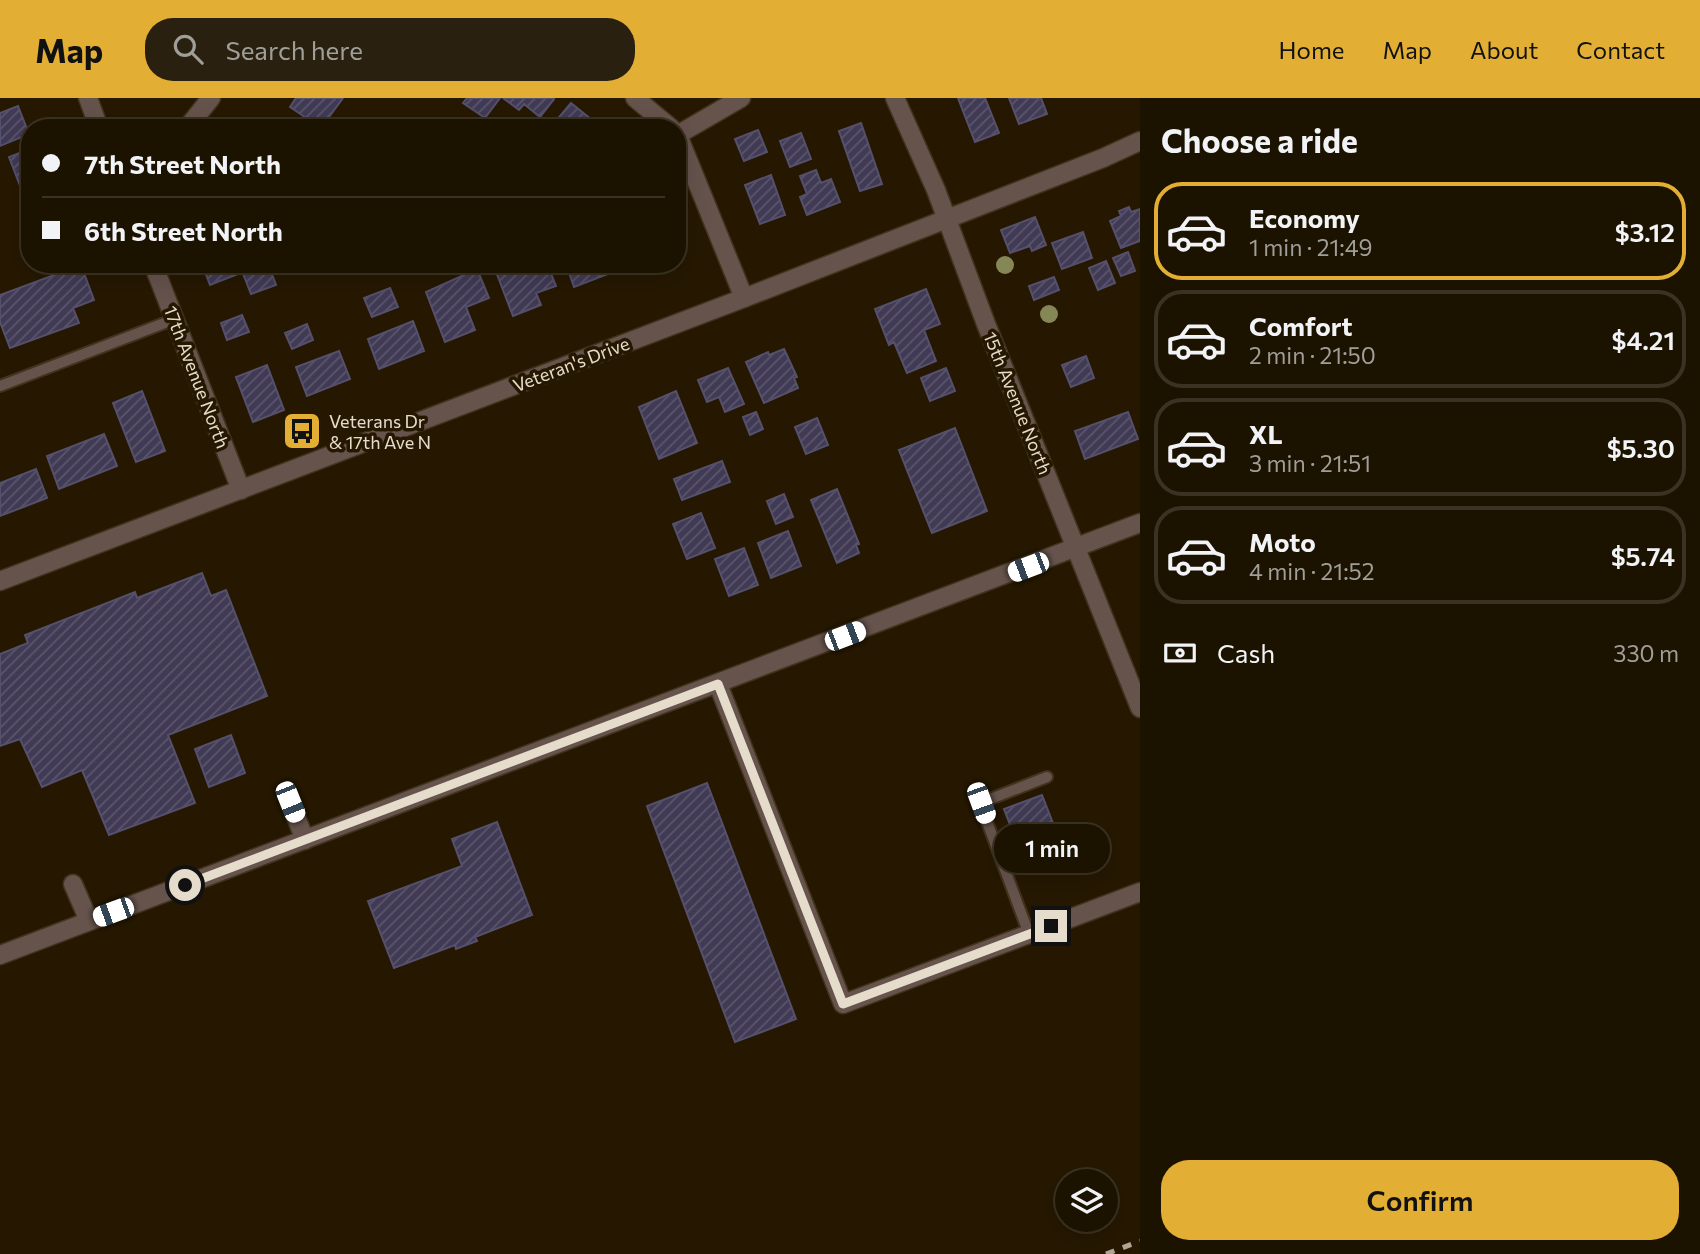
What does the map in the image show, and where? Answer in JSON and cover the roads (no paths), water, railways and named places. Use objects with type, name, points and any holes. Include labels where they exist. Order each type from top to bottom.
[{"type":"street","points":[[88,98],[96,119]]},
{"type":"street","points":[[194,119],[211,98]]},
{"type":"street","points":[[635,98],[660,119]]},
{"type":"street","points":[[686,126],[741,98]]},
{"type":"street","name":"15th Avenue North","points":[[895,98],[936,190],[986,324],[1140,708]]},
{"type":"street","name":"Veteran's Drive","points":[[0,581],[744,298],[1104,158],[1140,141]]},
{"type":"street","points":[[686,158],[744,298]]},
{"type":"street","name":"17th Avenue North","points":[[157,273],[241,490]]},
{"type":"street","points":[[0,955],[1140,523]]},
{"type":"street","points":[[718,684],[843,1004],[1140,892]]},
{"type":"street","points":[[290,802],[305,840]]},
{"type":"street","points":[[73,884],[89,921]]},
{"type":"lane","points":[[0,386],[176,319]]},
{"type":"lane","points":[[1029,934],[981,803],[1047,777]]},
{"type":"railway","points":[[1106,1254],[1140,1241]]},
{"type":"place","name":"Veterans Dr & 17th Ave N","points":[[302,431]]}]
